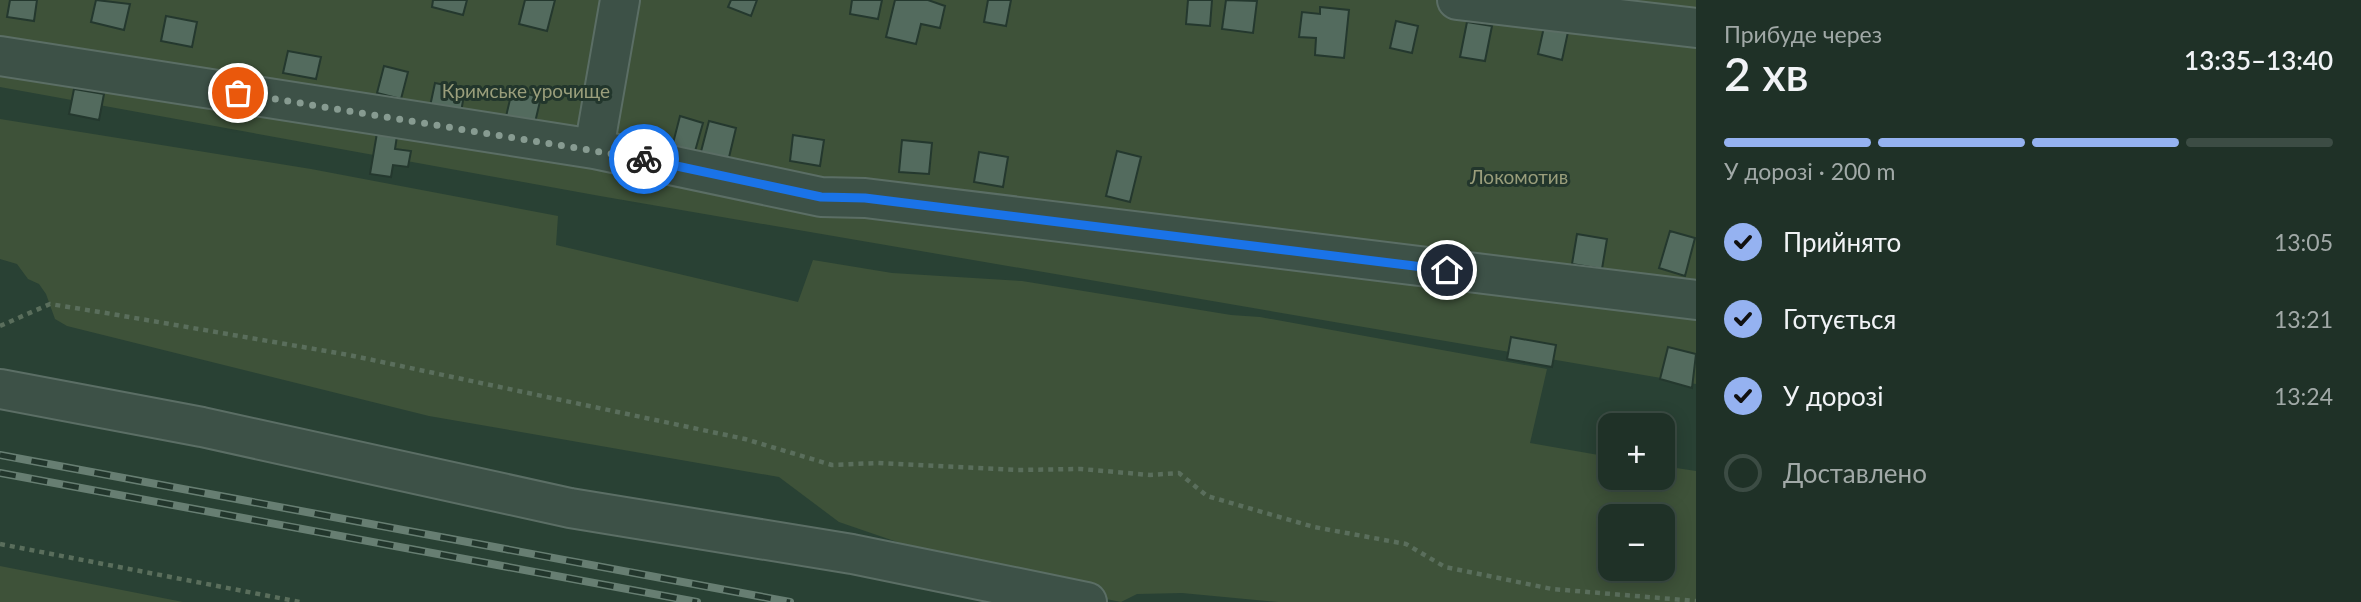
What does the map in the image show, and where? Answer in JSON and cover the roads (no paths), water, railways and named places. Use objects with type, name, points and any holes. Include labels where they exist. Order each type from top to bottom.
[{"type":"lane","points":[[594,149],[620,0]]},
{"type":"lane","points":[[1457,0],[1696,28]]},
{"type":"lane","points":[[0,56],[594,149],[821,197],[878,200],[1696,300]]},
{"type":"lane","points":[[0,389],[202,427],[570,508],[852,554],[1087,602]]},
{"type":"railway","points":[[0,455],[790,602]]},
{"type":"railway","points":[[0,473],[697,602]]},
{"type":"park label","name":"Кримське урочище","points":[[526,90]]},
{"type":"park label","name":"Локомотив","points":[[1519,176]]}]
